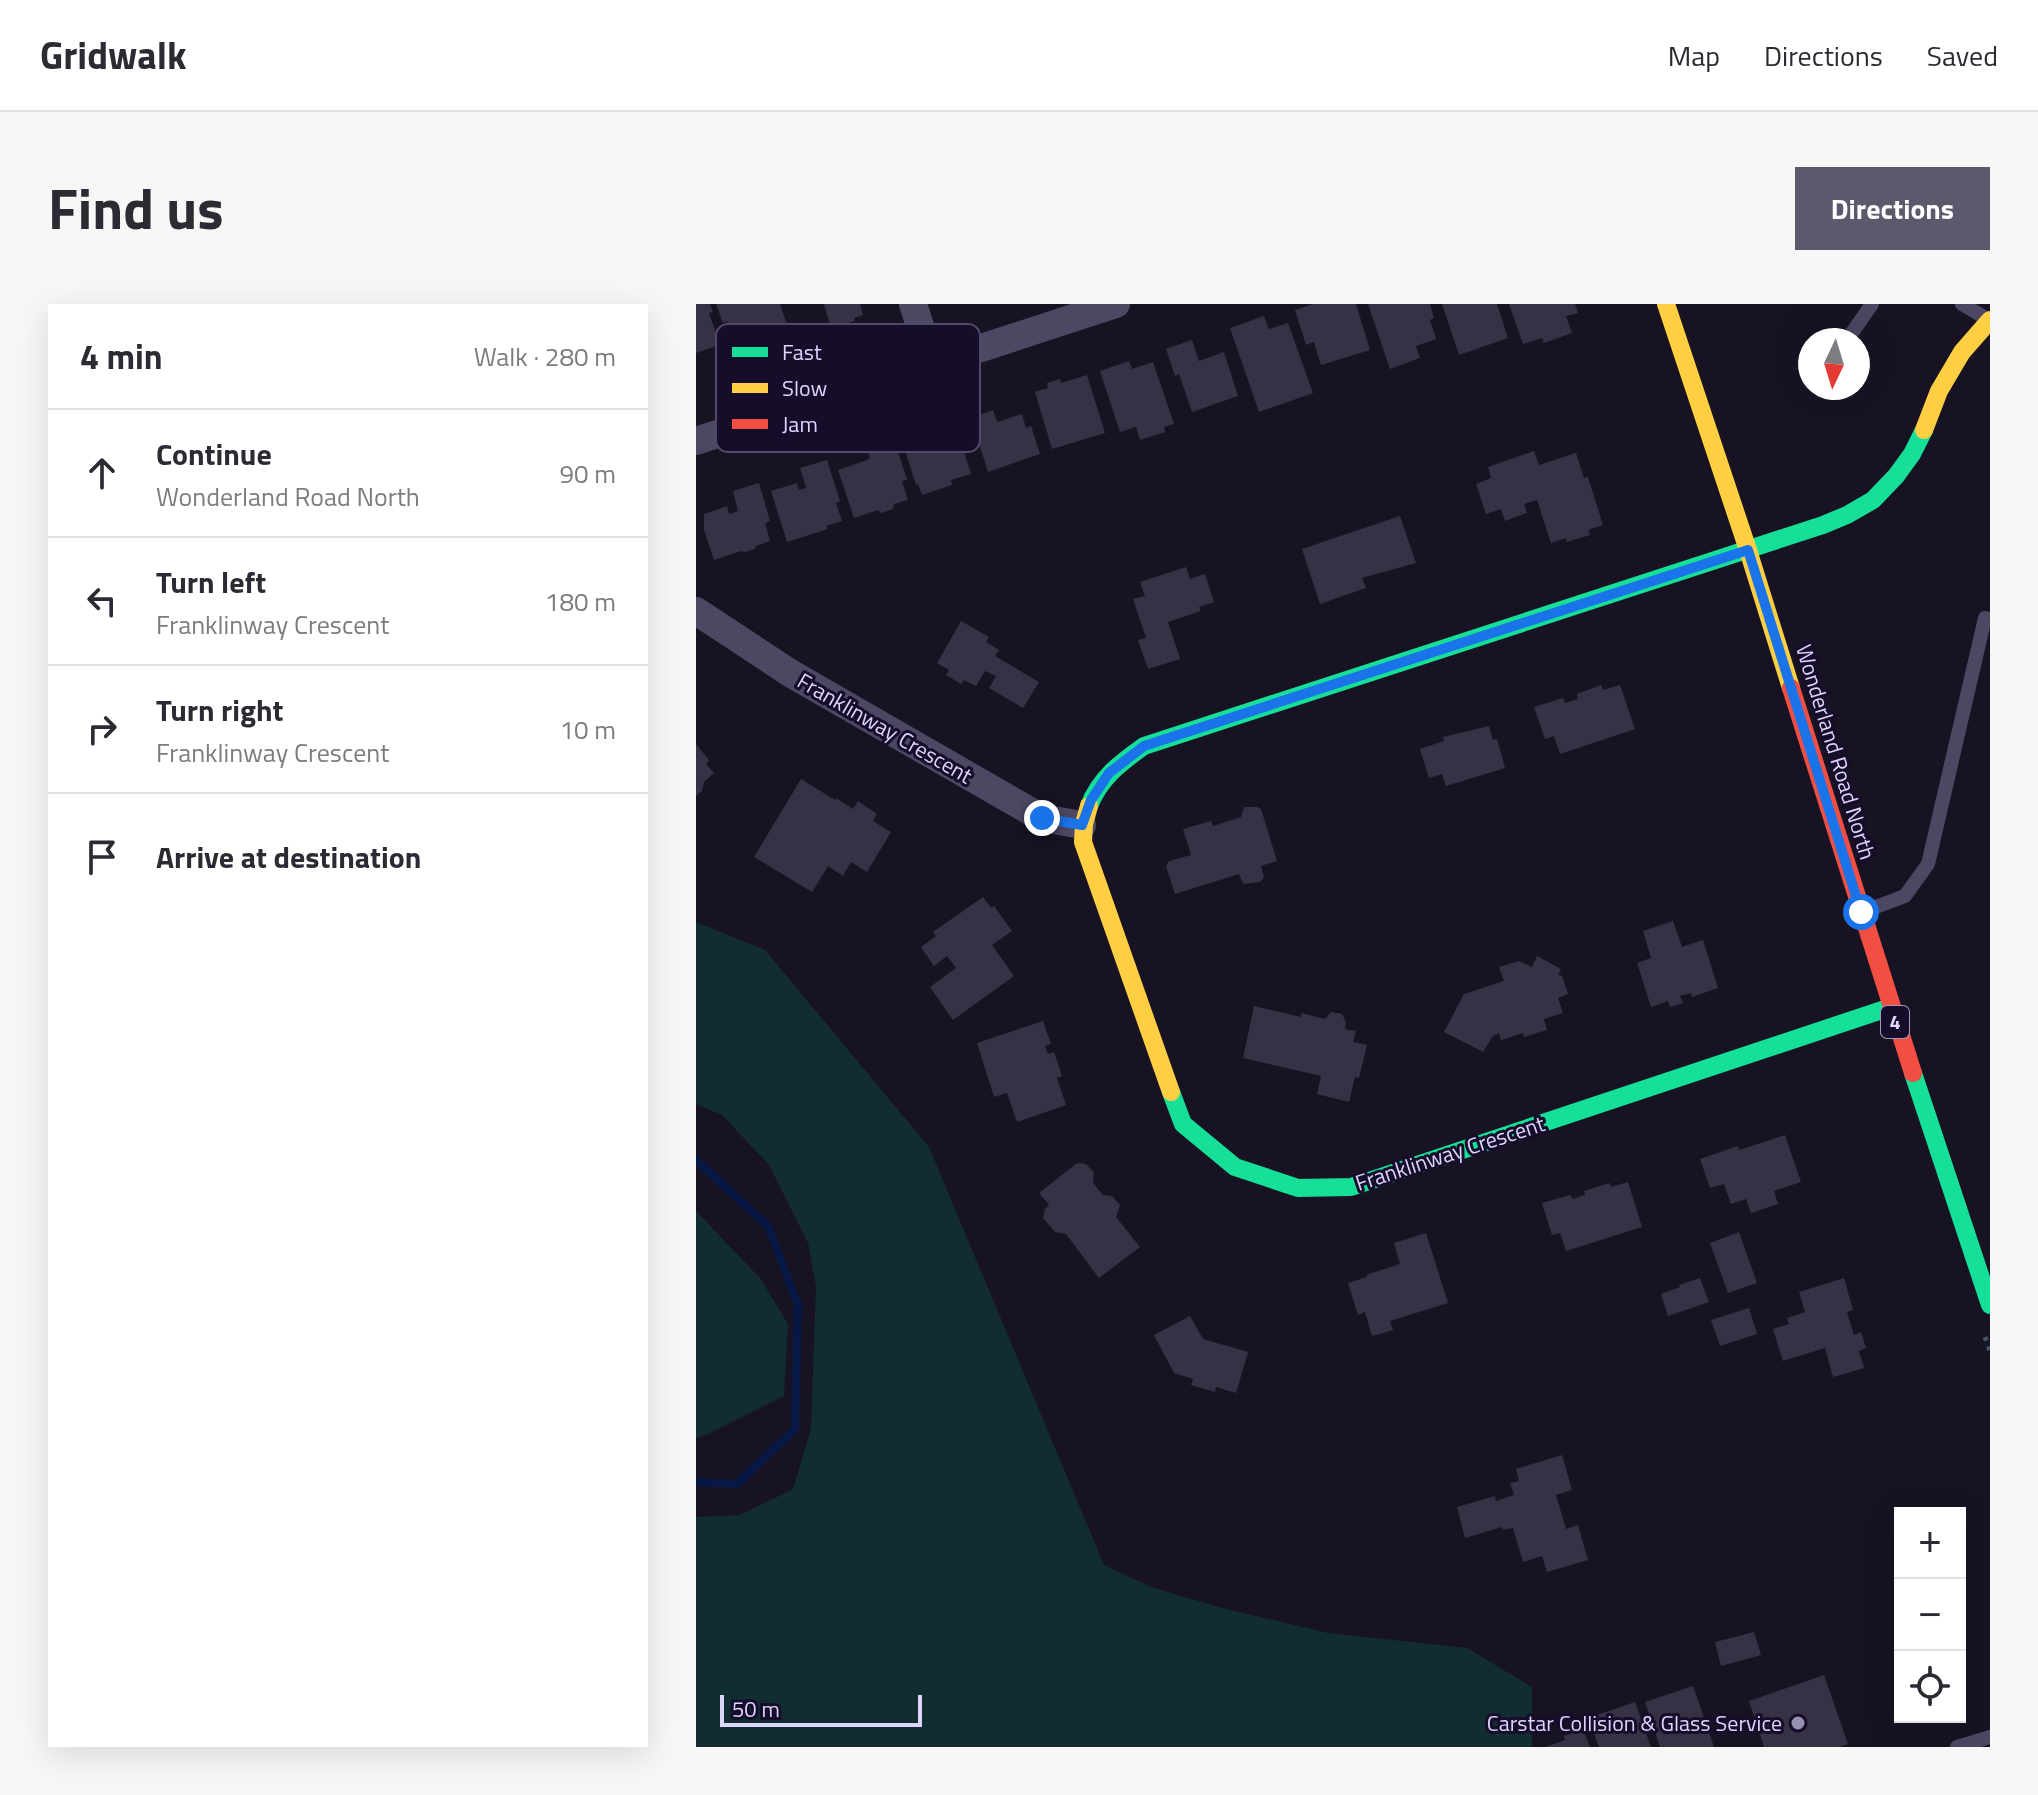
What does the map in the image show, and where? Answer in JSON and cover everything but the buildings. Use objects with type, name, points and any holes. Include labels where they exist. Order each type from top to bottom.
[{"type":"street","points":[[913,304],[919,324]]},
{"type":"street","points":[[980,348],[1116,304]]},
{"type":"street","name":"Wonderland Road North","points":[[1666,304],[1748,550],[1891,1007],[1982,1252],[1990,1305]]},
{"type":"street","points":[[1082,825],[1091,800],[1109,773],[1144,746],[1847,515],[1873,500],[1896,476],[1926,427],[1946,378],[1962,352],[1990,320]]},
{"type":"street","points":[[696,441],[716,434]]},
{"type":"street","name":"Franklinway Crescent","points":[[696,611],[790,673],[1042,818],[1082,825],[1083,842],[1183,1124],[1235,1167],[1298,1188],[1351,1187],[1891,1007]]},
{"type":"lane","points":[[1855,328],[1872,304]]},
{"type":"lane","points":[[1962,304],[1990,320]]},
{"type":"lane","points":[[1861,912],[1905,896],[1928,864],[1985,618],[1990,619]]},
{"type":"lane","points":[[1957,1747],[1990,1737]]},
{"type":"green space","points":[[696,922],[765,950],[929,1147],[1104,1565],[1151,1587],[1222,1608],[1328,1633],[1467,1648],[1532,1687],[1532,1747],[696,1747],[696,1517],[740,1515],[793,1489],[811,1429],[816,1286],[808,1243],[769,1165],[722,1115],[696,1104]]},
{"type":"green space","points":[[696,1211],[760,1278],[788,1324],[784,1396],[696,1438]]},
{"type":"waterway","points":[[696,1160],[768,1226],[798,1305],[795,1429],[737,1484],[696,1482]]},
{"type":"traffic: fast","points":[[1089,806],[1105,779],[1144,746],[1847,515],[1873,500],[1896,476],[1924,430]]},
{"type":"traffic: fast","points":[[1171,1092],[1183,1124],[1235,1167],[1298,1188],[1351,1187],[1891,1007]]},
{"type":"traffic: fast","points":[[1913,1073],[1990,1305]]},
{"type":"traffic: slow","points":[[1666,304],[1791,688]]},
{"type":"traffic: slow","points":[[1924,430],[1939,391],[1962,352],[1990,320]]},
{"type":"traffic: slow","points":[[1089,806],[1083,842],[1171,1092]]},
{"type":"traffic: jam","points":[[1791,688],[1913,1073]]},
{"type":"place","name":"Carstar Collision & Glass Service","points":[[1798,1723]]},
{"type":"route","points":[[1042,818],[1082,825],[1091,800],[1109,773],[1144,746],[1748,550],[1861,912]]}]
